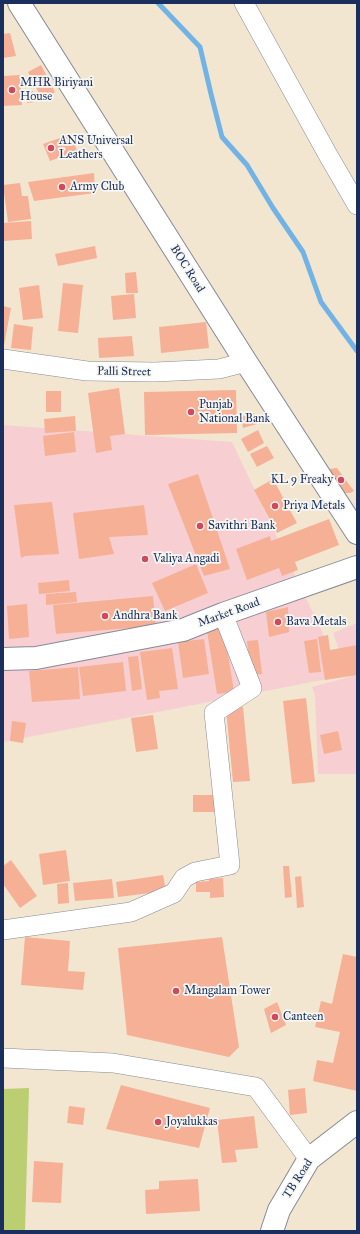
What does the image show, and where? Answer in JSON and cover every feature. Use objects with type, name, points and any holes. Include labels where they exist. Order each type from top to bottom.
[{"type":"main road","name":"BOC Road","points":[[19,3],[246,362],[357,533]]},
{"type":"main road","name":"Market Road","points":[[3,659],[36,658],[183,630],[222,614],[357,567]]},
{"type":"main road","name":"TB Road","points":[[272,1231],[279,1210],[309,1159],[357,1122]]},
{"type":"street","points":[[244,3],[357,205]]},
{"type":"street","name":"Palli Street","points":[[3,359],[87,371],[155,372],[219,369],[246,362]]},
{"type":"street","points":[[3,930],[131,912],[174,893],[184,878],[194,872],[230,865],[214,713],[252,688],[222,614]]},
{"type":"street","points":[[3,1058],[113,1063],[256,1087],[309,1159]]},
{"type":"shaded area","name":"Valiya Angadi","points":[[3,425],[232,442],[343,676],[3,742]]},
{"type":"shaded area","points":[[357,623],[357,774],[318,774],[315,696],[312,687],[349,677],[333,633]]},
{"type":"green space","points":[[29,1088],[25,1231],[3,1231],[3,1089]]},
{"type":"building","points":[[10,33],[16,56],[3,58],[3,34]]},
{"type":"building","points":[[41,65],[55,92],[42,99],[28,72]]},
{"type":"building","name":"MHR Biriyani House","points":[[20,75],[22,105],[3,106],[3,76]]},
{"type":"building","points":[[26,91],[33,91],[34,102],[27,103]]},
{"type":"building","points":[[71,134],[77,151],[50,161],[43,144]]},
{"type":"building","name":"Army Club","points":[[94,173],[95,193],[34,201],[28,182]]},
{"type":"building","points":[[20,183],[22,196],[28,196],[31,219],[8,222],[3,185]]},
{"type":"building","points":[[31,221],[32,239],[3,241],[3,223]]},
{"type":"building","points":[[95,246],[97,258],[58,266],[55,254]]},
{"type":"building","points":[[136,272],[138,293],[126,293],[125,273]]},
{"type":"building","points":[[63,283],[83,285],[78,333],[58,331]]},
{"type":"building","points":[[39,285],[43,318],[23,320],[19,288]]},
{"type":"building","points":[[134,294],[136,318],[113,320],[111,296]]},
{"type":"building","points":[[3,306],[11,308],[4,345],[3,345]]},
{"type":"building","points":[[206,322],[209,348],[161,353],[159,327]]},
{"type":"building","points":[[14,324],[33,327],[31,350],[11,348]]},
{"type":"building","points":[[132,336],[134,356],[99,358],[98,338]]},
{"type":"building","points":[[119,388],[125,434],[110,436],[112,450],[96,453],[88,393]]},
{"type":"building","name":"Punjab National Bank","points":[[236,390],[237,433],[145,435],[144,392]]},
{"type":"building","points":[[46,391],[61,391],[61,412],[46,412]]},
{"type":"building","points":[[254,413],[257,424],[243,428],[241,417]]},
{"type":"building","points":[[75,416],[76,431],[45,433],[44,419]]},
{"type":"building","points":[[258,430],[264,443],[248,452],[241,439]]},
{"type":"building","points":[[74,432],[76,452],[45,456],[43,436]]},
{"type":"building","points":[[267,446],[274,458],[257,467],[250,454]]},
{"type":"building","name":"KL 9 Freaky","points":[[337,468],[354,491],[350,493],[343,493],[329,469]]},
{"type":"building","name":"Savithri Bank","points":[[198,474],[230,569],[204,576],[168,484]]},
{"type":"building","name":"Priya Metals","points":[[273,479],[297,523],[277,533],[254,490]]},
{"type":"building","points":[[52,502],[59,554],[25,556],[21,558],[14,505]]},
{"type":"building","points":[[144,505],[148,535],[109,537],[114,554],[79,559],[73,513]]},
{"type":"building","points":[[329,519],[339,545],[295,562],[298,570],[282,576],[279,568],[247,580],[236,549],[270,536],[271,541]]},
{"type":"building","points":[[196,564],[208,593],[165,611],[152,583]]},
{"type":"building","points":[[69,580],[70,591],[39,594],[38,583]]},
{"type":"building","points":[[76,592],[77,602],[46,605],[46,594]]},
{"type":"building","name":"Andhra Bank","points":[[153,596],[156,626],[56,634],[53,605]]},
{"type":"building","points":[[27,604],[29,637],[9,639],[7,606]]},
{"type":"building","name":"Bava Metals","points":[[288,607],[289,632],[269,637],[266,612]]},
{"type":"building","points":[[224,628],[234,692],[217,694],[207,631]]},
{"type":"building","points":[[328,635],[330,650],[357,645],[357,675],[325,680],[318,637]]},
{"type":"building","points":[[204,639],[209,674],[183,678],[178,642]]},
{"type":"building","points":[[317,639],[321,672],[309,673],[304,641]]},
{"type":"building","points":[[258,640],[262,674],[251,675],[247,641]]},
{"type":"building","points":[[172,648],[178,689],[159,691],[160,698],[147,700],[140,652]]},
{"type":"building","points":[[138,656],[142,689],[132,691],[128,657]]},
{"type":"building","points":[[123,662],[126,691],[83,696],[79,667]]},
{"type":"building","points":[[78,667],[80,699],[32,702],[29,671]]},
{"type":"building","points":[[306,698],[315,782],[292,784],[283,701]]},
{"type":"building","points":[[243,707],[250,781],[233,782],[226,709]]},
{"type":"building","points":[[153,715],[158,749],[136,752],[131,718]]},
{"type":"building","points":[[12,721],[26,723],[23,743],[10,741]]},
{"type":"building","points":[[338,731],[342,750],[324,754],[320,735]]},
{"type":"building","points":[[193,795],[218,795],[218,812],[193,812]]},
{"type":"building","points":[[66,850],[70,881],[43,885],[39,854]]},
{"type":"building","points":[[11,860],[37,896],[20,908],[3,884],[3,866]]},
{"type":"building","points":[[283,866],[289,866],[292,897],[285,898]]},
{"type":"building","points":[[163,875],[166,891],[118,897],[116,882]]},
{"type":"building","points":[[301,876],[304,907],[297,908],[295,877]]},
{"type":"building","points":[[223,878],[224,897],[210,898],[210,892],[196,892],[196,882]]},
{"type":"building","points":[[112,879],[114,898],[75,901],[73,883]]},
{"type":"building","points":[[68,883],[69,903],[58,904],[57,884]]},
{"type":"building","points":[[25,937],[70,941],[68,971],[85,972],[83,990],[21,985]]},
{"type":"building","name":"Mangalam Tower","points":[[222,937],[239,1047],[229,1057],[127,1035],[118,948]]},
{"type":"building","points":[[343,954],[357,957],[357,1091],[313,1081],[317,1060],[333,1063],[340,1032],[315,1027],[321,1001],[332,1004]]},
{"type":"building","name":"Canteen","points":[[277,1002],[286,1025],[271,1033],[264,1009]]},
{"type":"building","name":"Joyalukkas","points":[[121,1085],[210,1108],[199,1148],[106,1129]]},
{"type":"building","points":[[305,1088],[307,1113],[290,1115],[288,1090]]},
{"type":"building","points":[[69,1106],[85,1108],[83,1125],[67,1123]]},
{"type":"building","points":[[254,1116],[258,1148],[235,1150],[237,1162],[222,1163],[217,1120]]},
{"type":"building","points":[[34,1161],[63,1163],[61,1203],[32,1202]]},
{"type":"building","points":[[198,1179],[200,1211],[146,1214],[145,1190],[159,1189],[159,1181]]},
{"type":"waterway","points":[[158,3],[200,47],[222,137],[247,165],[273,208],[303,252],[321,302],[357,351]]},
{"type":"place","name":"MHR Biriyani House","points":[[12,90]]},
{"type":"place","name":"ANS Universal Leathers","points":[[51,148]]},
{"type":"place","name":"Army Club","points":[[62,187]]},
{"type":"place","name":"Punjab National Bank","points":[[191,412]]},
{"type":"place","name":"KL 9 Freaky","points":[[341,480]]},
{"type":"place","name":"Priya Metals","points":[[275,506]]},
{"type":"place","name":"Savithri Bank","points":[[200,526]]},
{"type":"place","name":"Valiya Angadi","points":[[145,559]]},
{"type":"place","name":"Andhra Bank","points":[[105,616]]},
{"type":"place","name":"Bava Metals","points":[[278,622]]},
{"type":"place","name":"Mangalam Tower","points":[[176,991]]},
{"type":"place","name":"Canteen","points":[[275,1017]]},
{"type":"place","name":"Joyalukkas","points":[[158,1122]]}]
